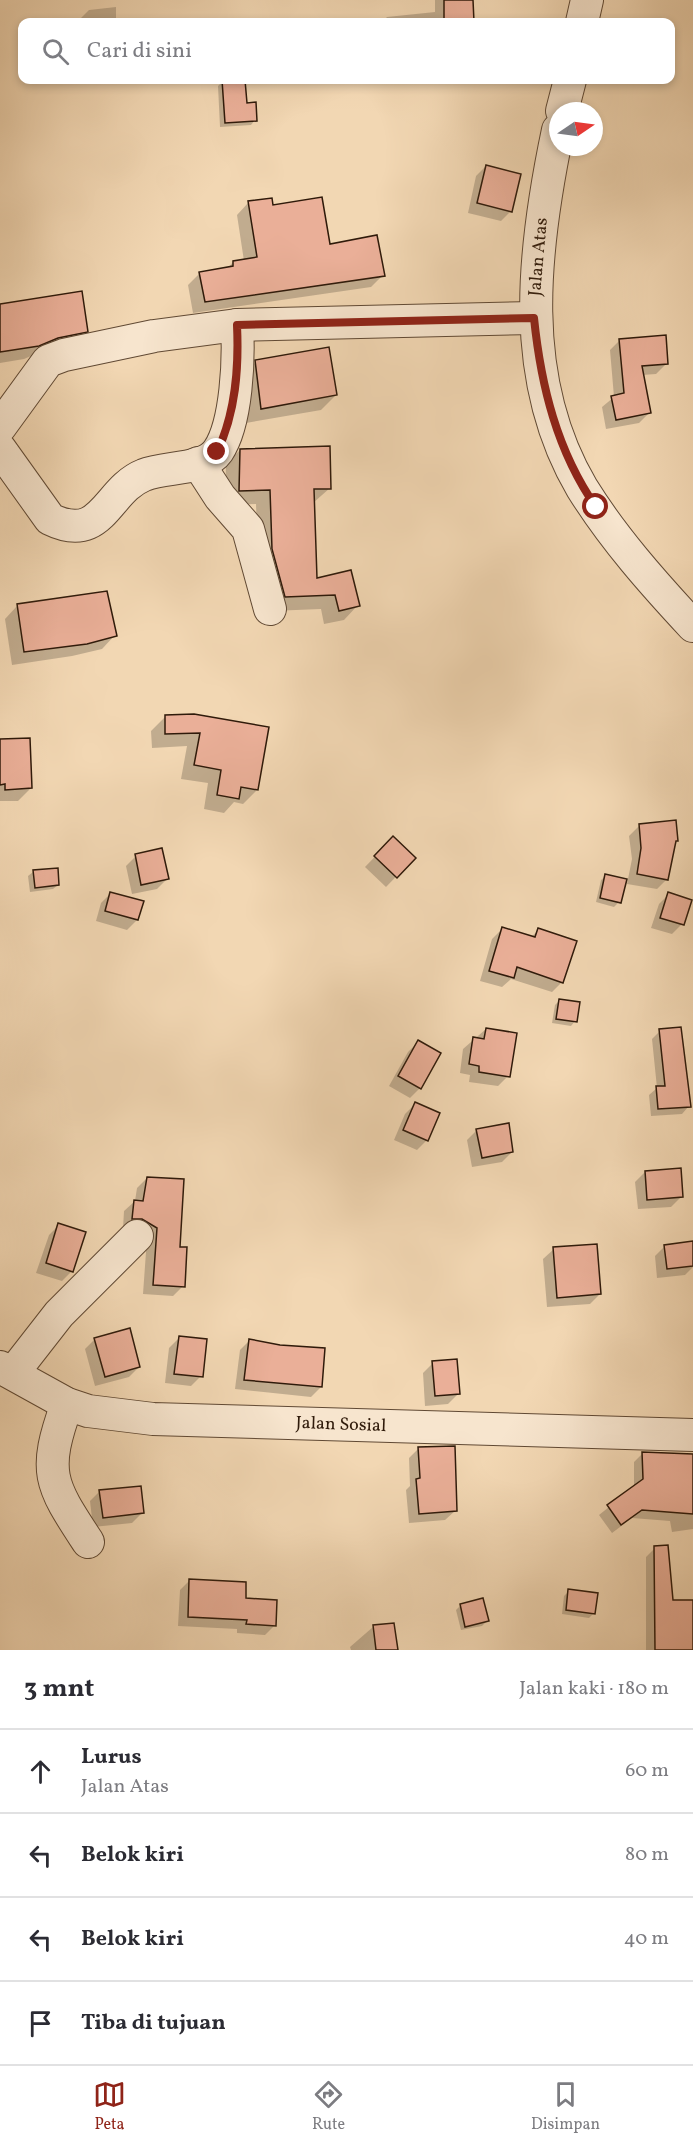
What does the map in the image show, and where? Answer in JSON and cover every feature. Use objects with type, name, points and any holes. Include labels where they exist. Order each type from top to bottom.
[{"type":"street","points":[[583,18],[587,0]]},
{"type":"street","points":[[564,102],[569,84]]},
{"type":"street","name":"Jalan Atas","points":[[553,156],[544,198],[534,318],[539,365],[549,407],[569,462],[583,488],[609,527],[651,580],[693,626]]},
{"type":"street","points":[[237,325],[239,360],[227,428],[217,452],[198,463],[143,475],[131,482],[97,518],[85,525],[73,526],[50,519],[1,429],[48,361],[64,355],[162,335],[237,325],[534,318]]},
{"type":"street","points":[[198,463],[220,497],[248,528],[270,609]]},
{"type":"street","points":[[6,1370],[137,1236]]},
{"type":"street","name":"Jalan Sosial","points":[[6,1370],[67,1404],[88,1411],[153,1419],[693,1435]]},
{"type":"street","points":[[67,1404],[53,1448],[52,1476],[61,1500],[88,1542]]},
{"type":"building","points":[[444,0],[473,0],[474,18],[444,18]]},
{"type":"building","points":[[222,84],[245,84],[247,103],[256,102],[257,121],[225,123]]},
{"type":"building","points":[[486,165],[521,174],[512,212],[477,203]]},
{"type":"building","points":[[322,197],[330,244],[377,235],[385,276],[205,302],[199,272],[233,266],[233,261],[257,257],[248,201],[272,198],[273,205]]},
{"type":"building","points":[[82,291],[88,332],[58,338],[39,346],[0,352],[0,304]]},
{"type":"building","points":[[666,335],[668,364],[642,366],[651,413],[616,420],[611,396],[624,393],[619,339]]},
{"type":"building","points":[[329,347],[337,395],[261,409],[255,360]]},
{"type":"building","points":[[330,446],[331,489],[314,489],[317,578],[351,570],[360,606],[339,611],[335,595],[285,597],[272,549],[270,490],[239,491],[240,449]]},
{"type":"building","points":[[107,591],[117,636],[87,644],[24,652],[17,604]]},
{"type":"building","points":[[194,714],[269,727],[258,790],[241,787],[239,799],[217,795],[221,770],[194,765],[200,733],[165,734],[165,715]]},
{"type":"building","points":[[30,738],[32,788],[5,790],[5,784],[0,785],[0,739]]},
{"type":"building","points":[[676,820],[678,841],[676,841],[668,880],[637,874],[641,848],[639,824]]},
{"type":"building","points":[[393,836],[416,858],[397,878],[374,856]]},
{"type":"building","points":[[162,848],[169,879],[141,885],[135,854]]},
{"type":"building","points":[[58,868],[59,885],[35,888],[33,870]]},
{"type":"building","points":[[605,874],[627,879],[621,903],[600,898]]},
{"type":"building","points":[[110,892],[144,901],[138,920],[105,911]]},
{"type":"building","points":[[668,892],[692,900],[684,925],[660,918]]},
{"type":"building","points":[[502,927],[535,937],[538,928],[577,941],[563,983],[517,967],[514,978],[489,971]]},
{"type":"building","points":[[559,999],[580,1002],[577,1022],[556,1019]]},
{"type":"building","points":[[681,1027],[691,1107],[658,1109],[656,1086],[665,1086],[659,1029]]},
{"type":"building","points":[[486,1028],[517,1033],[510,1077],[479,1072],[479,1066],[469,1064],[473,1037],[484,1039]]},
{"type":"building","points":[[418,1040],[441,1053],[421,1089],[398,1076]]},
{"type":"building","points":[[415,1102],[440,1113],[428,1141],[403,1130]]},
{"type":"building","points":[[509,1123],[513,1152],[482,1158],[476,1129]]},
{"type":"building","points":[[681,1168],[683,1197],[647,1200],[645,1171]]},
{"type":"building","points":[[147,1177],[184,1179],[180,1247],[187,1247],[185,1287],[153,1285],[157,1228],[142,1219],[132,1219],[134,1200],[143,1201]]},
{"type":"building","points":[[58,1223],[86,1232],[73,1272],[46,1263]]},
{"type":"building","points":[[693,1241],[693,1266],[667,1269],[664,1245]]},
{"type":"building","points":[[597,1244],[601,1294],[557,1298],[553,1247]]},
{"type":"building","points":[[130,1328],[140,1367],[105,1377],[94,1338]]},
{"type":"building","points":[[179,1336],[207,1339],[203,1377],[174,1374]]},
{"type":"building","points":[[249,1339],[280,1345],[325,1348],[322,1387],[244,1380]]},
{"type":"building","points":[[457,1359],[460,1394],[435,1396],[432,1361]]},
{"type":"building","points":[[455,1446],[457,1511],[419,1514],[416,1479],[420,1478],[418,1447]]},
{"type":"building","points":[[642,1452],[693,1454],[693,1514],[642,1510],[621,1525],[607,1505],[643,1479]]},
{"type":"building","points":[[141,1486],[144,1513],[103,1518],[99,1490]]},
{"type":"building","points":[[668,1545],[673,1600],[693,1600],[693,1650],[655,1650],[654,1546]]},
{"type":"building","points":[[189,1579],[246,1582],[246,1598],[277,1600],[276,1626],[246,1624],[247,1620],[188,1617]]},
{"type":"building","points":[[568,1589],[598,1593],[595,1614],[566,1610]]},
{"type":"building","points":[[483,1598],[489,1621],[465,1627],[460,1604]]},
{"type":"building","points":[[394,1623],[398,1650],[376,1650],[373,1625]]},
{"type":"route","points":[[217,452],[225,436],[236,385],[239,360],[237,325],[351,321],[454,322],[534,318],[539,365],[549,407],[569,462],[596,507]]}]
